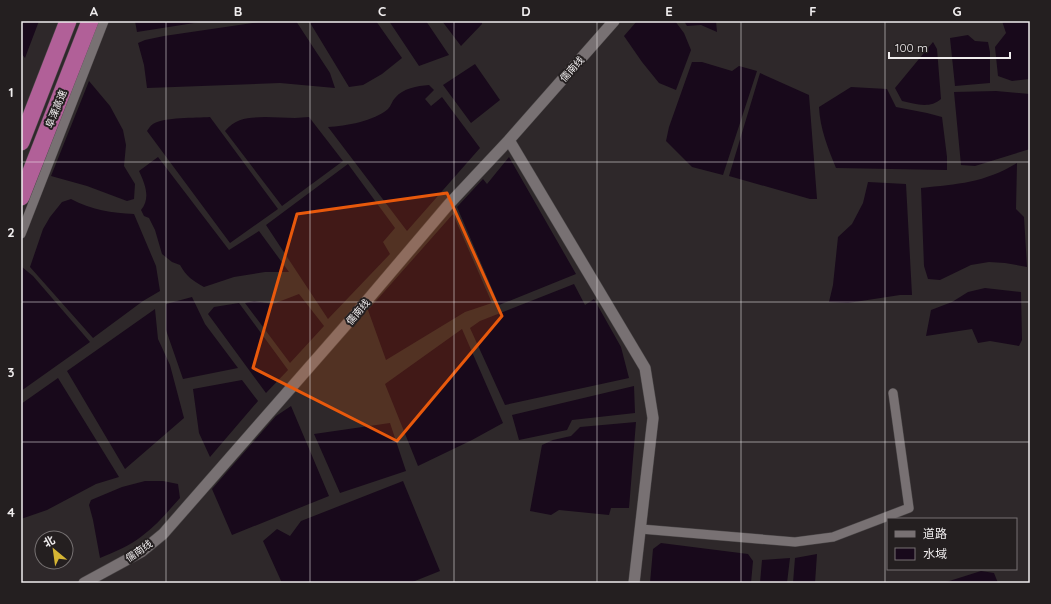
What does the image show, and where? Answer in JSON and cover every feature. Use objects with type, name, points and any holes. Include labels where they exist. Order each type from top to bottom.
[{"type":"highway","name":"阜溧高速","points":[[21,142],[68,21]]},
{"type":"highway","name":"阜溧高速","points":[[21,197],[90,21]]},
{"type":"street","points":[[21,234],[104,21]]},
{"type":"street","name":"儒南线","points":[[84,583],[141,552],[163,534],[342,330],[448,204],[509,140],[614,21]]},
{"type":"street","points":[[509,140],[645,368],[653,418],[634,583]]},
{"type":"street","points":[[641,529],[795,542],[833,537],[909,508],[893,393]]},
{"type":"highlighted area","points":[[447,193],[502,316],[397,441],[253,368],[297,214]]},
{"type":"water","points":[[21,21],[39,21],[25,58],[21,53]]},
{"type":"water","points":[[135,21],[207,21],[137,32]]},
{"type":"water","points":[[266,21],[296,21],[330,73],[335,88],[280,83],[147,88],[144,65],[138,43],[164,36]]},
{"type":"water","points":[[309,21],[376,21],[402,58],[382,74],[363,85],[349,87]]},
{"type":"water","points":[[389,21],[426,21],[449,55],[419,66]]},
{"type":"water","points":[[442,21],[482,21],[482,24],[461,46]]},
{"type":"water","points":[[637,21],[675,21],[684,33],[691,50],[676,90],[659,83],[624,36]]},
{"type":"water","points":[[684,21],[716,21],[717,32],[701,25],[687,26]]},
{"type":"water","points":[[1002,21],[1030,21],[1030,79],[1012,81],[998,76],[995,47],[1006,33]]},
{"type":"water","points":[[968,35],[975,41],[988,42],[990,52],[990,83],[955,86],[950,38]]},
{"type":"water","points":[[933,42],[937,49],[941,99],[927,105],[902,101],[895,88]]},
{"type":"water","points":[[692,62],[702,62],[732,71],[739,66],[757,71],[723,175],[692,167],[666,141],[669,127]]},
{"type":"water","points":[[475,64],[500,100],[471,123],[443,85]]},
{"type":"water","points":[[760,73],[809,95],[817,199],[810,199],[729,176]]},
{"type":"water","points":[[89,81],[110,106],[123,130],[126,145],[124,166],[135,184],[134,199],[127,201],[87,186],[51,176]]},
{"type":"water","points":[[429,85],[434,90],[425,99],[431,106],[442,97],[480,148],[407,231],[328,127],[368,120],[388,109],[394,99],[402,92],[415,87]]},
{"type":"water","points":[[851,87],[887,89],[896,107],[942,117],[947,157],[947,170],[836,168],[827,146],[819,107]]},
{"type":"water","points":[[996,91],[1030,94],[1030,149],[975,166],[961,165],[954,92]]},
{"type":"water","points":[[210,117],[278,209],[230,243],[147,131],[153,124],[165,120]]},
{"type":"water","points":[[265,117],[309,117],[343,161],[282,206],[225,131],[234,123],[244,119]]},
{"type":"water","points":[[158,157],[229,250],[259,231],[289,272],[265,272],[234,277],[204,287],[190,278],[180,265],[172,262],[162,254],[155,230],[149,218],[144,216],[141,210],[146,201],[146,191],[139,171]]},
{"type":"water","points":[[509,157],[576,274],[499,305],[457,207],[483,179],[487,184]]},
{"type":"water","points":[[1017,163],[1016,209],[1024,217],[1027,267],[989,262],[971,265],[940,280],[928,279],[924,266],[921,188],[959,184],[982,179],[1005,170]]},
{"type":"water","points":[[348,164],[395,228],[383,242],[390,254],[328,319],[266,225]]},
{"type":"water","points":[[868,182],[906,184],[912,295],[900,295],[848,303],[829,302],[833,285],[838,237],[852,224],[863,203]]},
{"type":"water","points":[[71,199],[86,206],[102,210],[134,214],[156,266],[160,291],[143,301],[93,338],[30,267],[43,229],[50,217],[62,202]]},
{"type":"water","points":[[453,214],[492,303],[465,312],[386,360],[368,310]]},
{"type":"water","points":[[22,267],[33,276],[90,342],[21,391]]},
{"type":"water","points":[[574,284],[585,305],[594,299],[621,347],[629,378],[505,405],[470,328],[480,321]]},
{"type":"water","points":[[985,288],[1021,292],[1022,340],[1019,346],[990,341],[978,343],[972,329],[926,336],[931,310],[952,302],[968,292]]},
{"type":"water","points":[[299,294],[324,326],[290,363],[245,303],[254,301],[273,304]]},
{"type":"water","points":[[192,297],[205,324],[238,368],[183,379],[166,330],[166,304]]},
{"type":"water","points":[[239,303],[288,370],[266,393],[208,314],[214,307]]},
{"type":"water","points":[[155,309],[158,339],[170,365],[184,418],[125,469],[67,371]]},
{"type":"water","points":[[462,329],[503,423],[418,466],[385,384]]},
{"type":"water","points":[[58,378],[119,477],[96,484],[47,510],[21,519],[21,404]]},
{"type":"water","points":[[242,380],[258,401],[210,457],[199,433],[193,389]]},
{"type":"water","points":[[634,386],[635,413],[572,420],[567,430],[519,440],[512,415]]},
{"type":"water","points":[[291,406],[329,496],[232,535],[212,489],[276,416]]},
{"type":"water","points":[[636,422],[629,508],[611,508],[609,515],[559,510],[551,515],[530,511],[542,445],[553,440],[571,436],[580,427]]},
{"type":"water","points":[[390,423],[406,471],[340,493],[314,434]]},
{"type":"water","points":[[145,481],[163,481],[178,484],[180,498],[157,523],[137,540],[100,558],[89,505],[91,500],[122,487]]},
{"type":"water","points":[[403,481],[440,571],[410,583],[282,583],[263,541],[277,529],[290,536],[301,521]]},
{"type":"water","points":[[661,543],[748,554],[753,561],[751,583],[650,583],[653,549]]},
{"type":"water","points":[[817,554],[815,583],[793,583],[795,558]]},
{"type":"water","points":[[790,558],[787,583],[760,583],[762,560]]},
{"type":"water","points":[[981,571],[994,573],[998,583],[943,583]]}]
